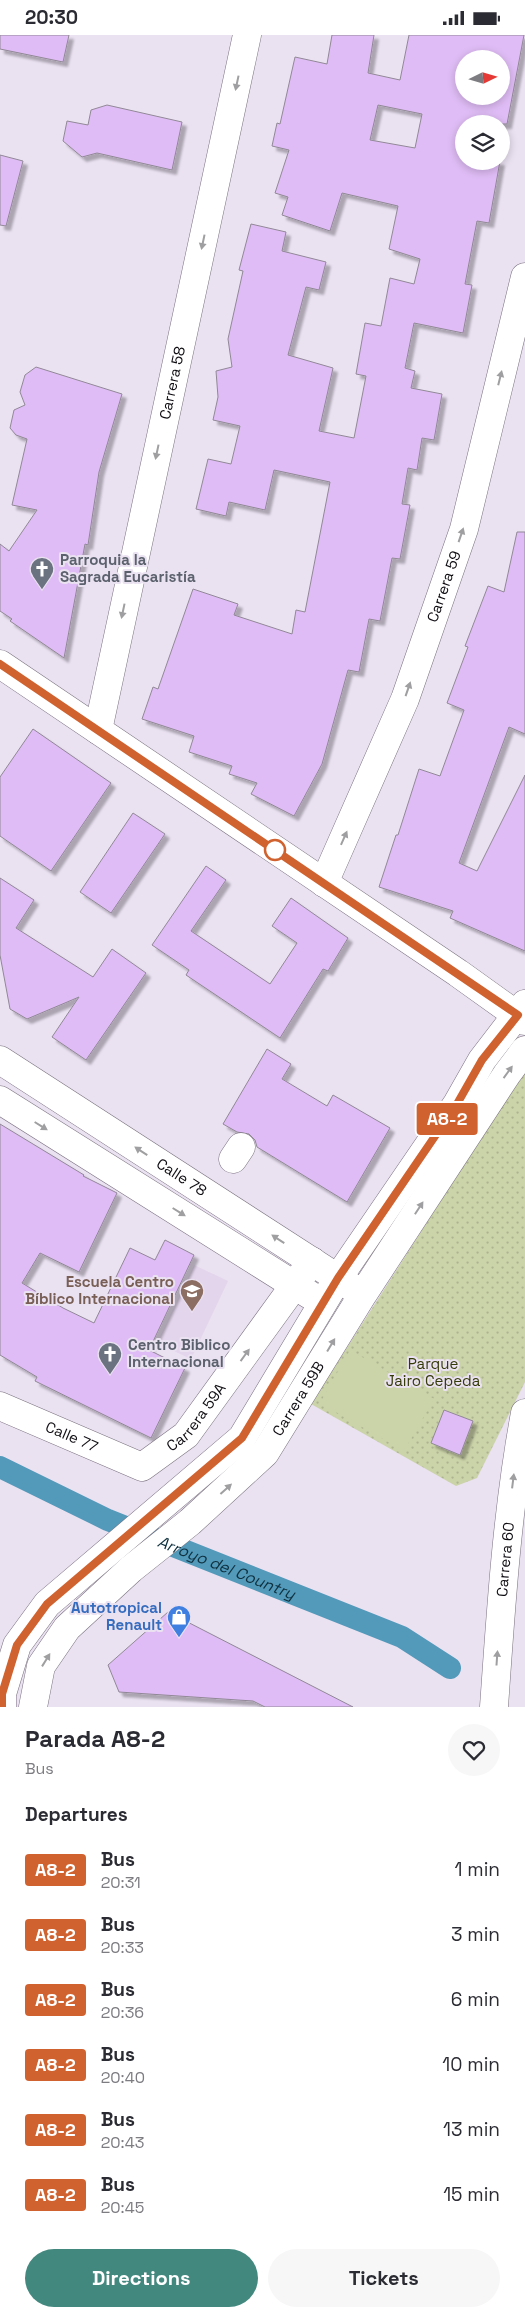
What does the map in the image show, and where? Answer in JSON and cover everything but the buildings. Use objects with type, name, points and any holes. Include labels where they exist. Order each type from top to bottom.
[{"type":"street","name":"Carrera 58","points":[[98,730],[247,35]]},
{"type":"street","name":"Carrera 59","points":[[324,883],[404,699],[464,529],[525,277]]},
{"type":"street","points":[[0,664],[324,883],[522,1013]]},
{"type":"street","name":"Carrera 59B","points":[[2,1707],[2,1694],[17,1645],[47,1604],[242,1438],[338,1278],[457,1104],[482,1060],[522,1013]]},
{"type":"street","name":"Carrera 59B","points":[[33,1707],[41,1666],[68,1628],[131,1569],[190,1521],[265,1453],[363,1294],[507,1074],[525,1050]]},
{"type":"street","name":"Calle 78","points":[[0,1060],[363,1294]]},
{"type":"street","name":"Calle 78","points":[[0,1101],[296,1285],[347,1319]]},
{"type":"street","name":"Carrera 59A","points":[[142,1467],[186,1435],[312,1261]]},
{"type":"street","name":"Calle 77","points":[[0,1406],[142,1467]]},
{"type":"street","name":"Carrera 60","points":[[494,1707],[507,1530],[515,1468],[525,1413]]},
{"type":"shaded area","name":"Escuela Centro Bíblico Internacional","points":[[194,1265],[228,1281],[191,1359],[157,1343]]},
{"type":"green space","name":"Parque Jairo Cepeda","points":[[525,1069],[525,1382],[477,1478],[456,1486],[311,1404]]},
{"type":"green space","points":[[350,1350],[434,1399],[404,1451],[320,1403]]},
{"type":"waterway","name":"Arroyo del Country","points":[[0,1467],[108,1520],[402,1637],[450,1668]]},
{"type":"bus line","name":"A8-2","points":[[0,664],[518,1015],[482,1060],[457,1104],[338,1278],[242,1438],[47,1604],[17,1645],[2,1694],[2,1707]]},
{"type":"place","name":"Parroquia la Sagrada Eucaristía","points":[[42,590]]},
{"type":"place","name":"Escuela Centro Bíblico Internacional","points":[[192,1312]]},
{"type":"place","name":"Centro Biblico Internacional","points":[[110,1375]]},
{"type":"place","name":"Autotropical Renault","points":[[179,1638]]}]
